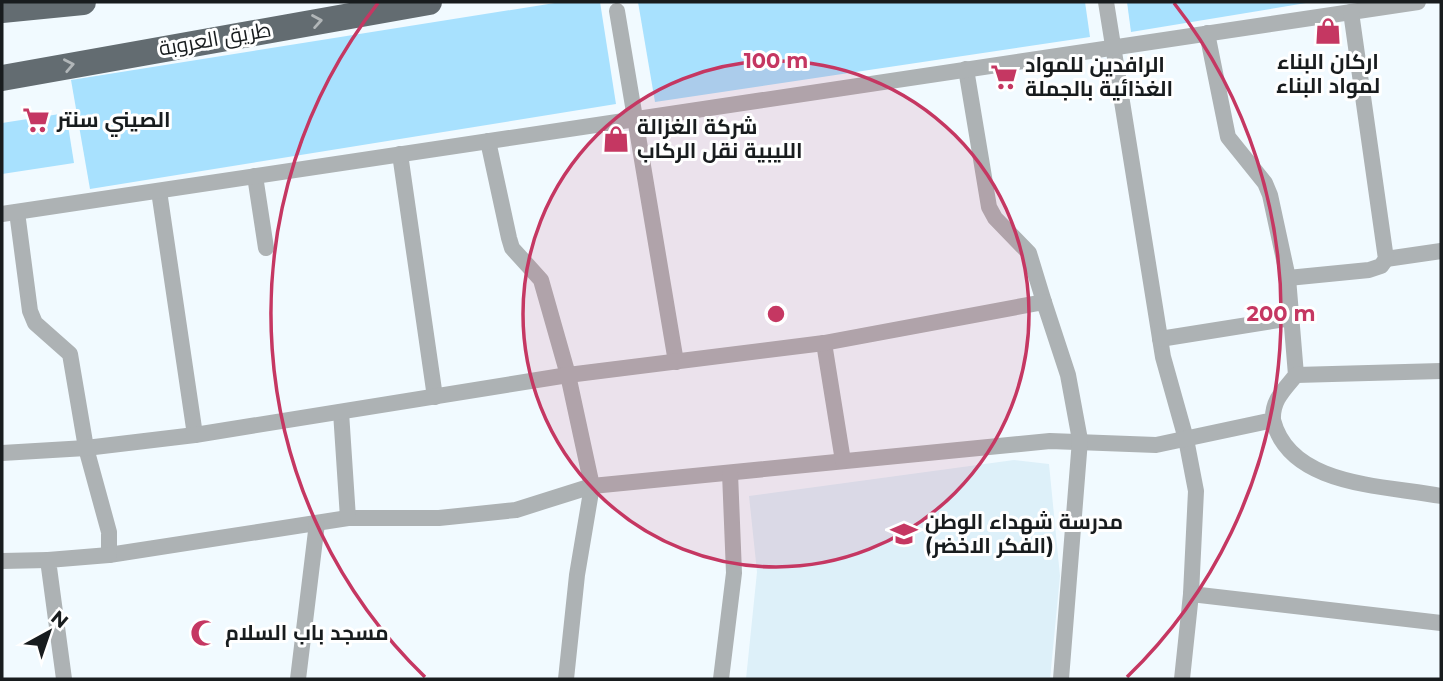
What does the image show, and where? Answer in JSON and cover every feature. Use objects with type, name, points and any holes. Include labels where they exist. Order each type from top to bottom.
[{"type":"highway","points":[[2,10],[83,2]]},
{"type":"highway","name":"طريق العروبة","points":[[2,78],[429,2]]},
{"type":"street","points":[[1106,2],[1160,339],[1186,439],[1196,491],[1191,594],[1182,679]]},
{"type":"street","points":[[110,555],[109,532],[86,448],[70,354],[35,323],[30,311],[10,213],[1418,2]]},
{"type":"street","points":[[617,11],[676,362]]},
{"type":"street","points":[[1288,278],[1369,270],[1381,266],[1386,259],[1352,12]]},
{"type":"street","points":[[1206,33],[1228,137],[1265,183],[1288,278],[1296,375],[1278,396],[1272,409],[1277,436],[1285,449],[1301,463],[1324,475],[1441,496]]},
{"type":"street","points":[[966,69],[989,208],[995,218],[1029,253],[1068,375],[1080,440],[1061,679]]},
{"type":"street","points":[[488,141],[512,248],[541,280],[568,375],[592,486],[566,679]]},
{"type":"street","points":[[400,154],[435,397]]},
{"type":"street","points":[[256,176],[267,248]]},
{"type":"street","points":[[159,191],[195,435]]},
{"type":"street","points":[[1386,259],[1441,251]]},
{"type":"street","points":[[2,453],[86,448],[195,435],[568,375],[824,343],[1044,302]]},
{"type":"street","points":[[1160,339],[1291,318]]},
{"type":"street","points":[[824,343],[843,461]]},
{"type":"street","points":[[1296,375],[1441,371]]},
{"type":"street","points":[[341,412],[348,518]]},
{"type":"street","points":[[2,561],[110,555],[348,518],[439,519],[516,510],[592,486],[1080,440],[1156,445],[1273,420]]},
{"type":"street","points":[[721,679],[734,573],[730,473]]},
{"type":"street","points":[[298,679],[317,523]]},
{"type":"street","points":[[48,560],[64,679]]},
{"type":"street","points":[[1191,594],[1441,623]]},
{"type":"shaded area","points":[[561,2],[600,2],[616,104],[90,189],[71,80]]},
{"type":"shaded area","points":[[638,2],[1085,2],[1090,37],[655,102]]},
{"type":"shaded area","points":[[1127,2],[1312,2],[1131,32]]},
{"type":"shaded area","points":[[66,113],[74,163],[2,174],[2,123]]},
{"type":"shaded area","name":"مدرسة شهداء الوطن (الفكر الاخضر)","points":[[1014,460],[1049,464],[1060,576],[1050,679],[746,679],[757,572],[749,496]]},
{"type":"place","name":"اركان البناء لمواد البناء","points":[[1328,31]]},
{"type":"place","name":"الرافدين للمواد الغذائية بالجملة","points":[[1004,77]]},
{"type":"place","name":"الصيني سنتر","points":[[36,120]]},
{"type":"place","name":"شركة الغزالة الليبية نقل الركاب","points":[[616,139]]},
{"type":"place","name":"مدرسة شهداء الوطن (الفكر الاخضر)","points":[[904,534]]},
{"type":"place","name":"مسجد باب السلام","points":[[204,633]]}]
